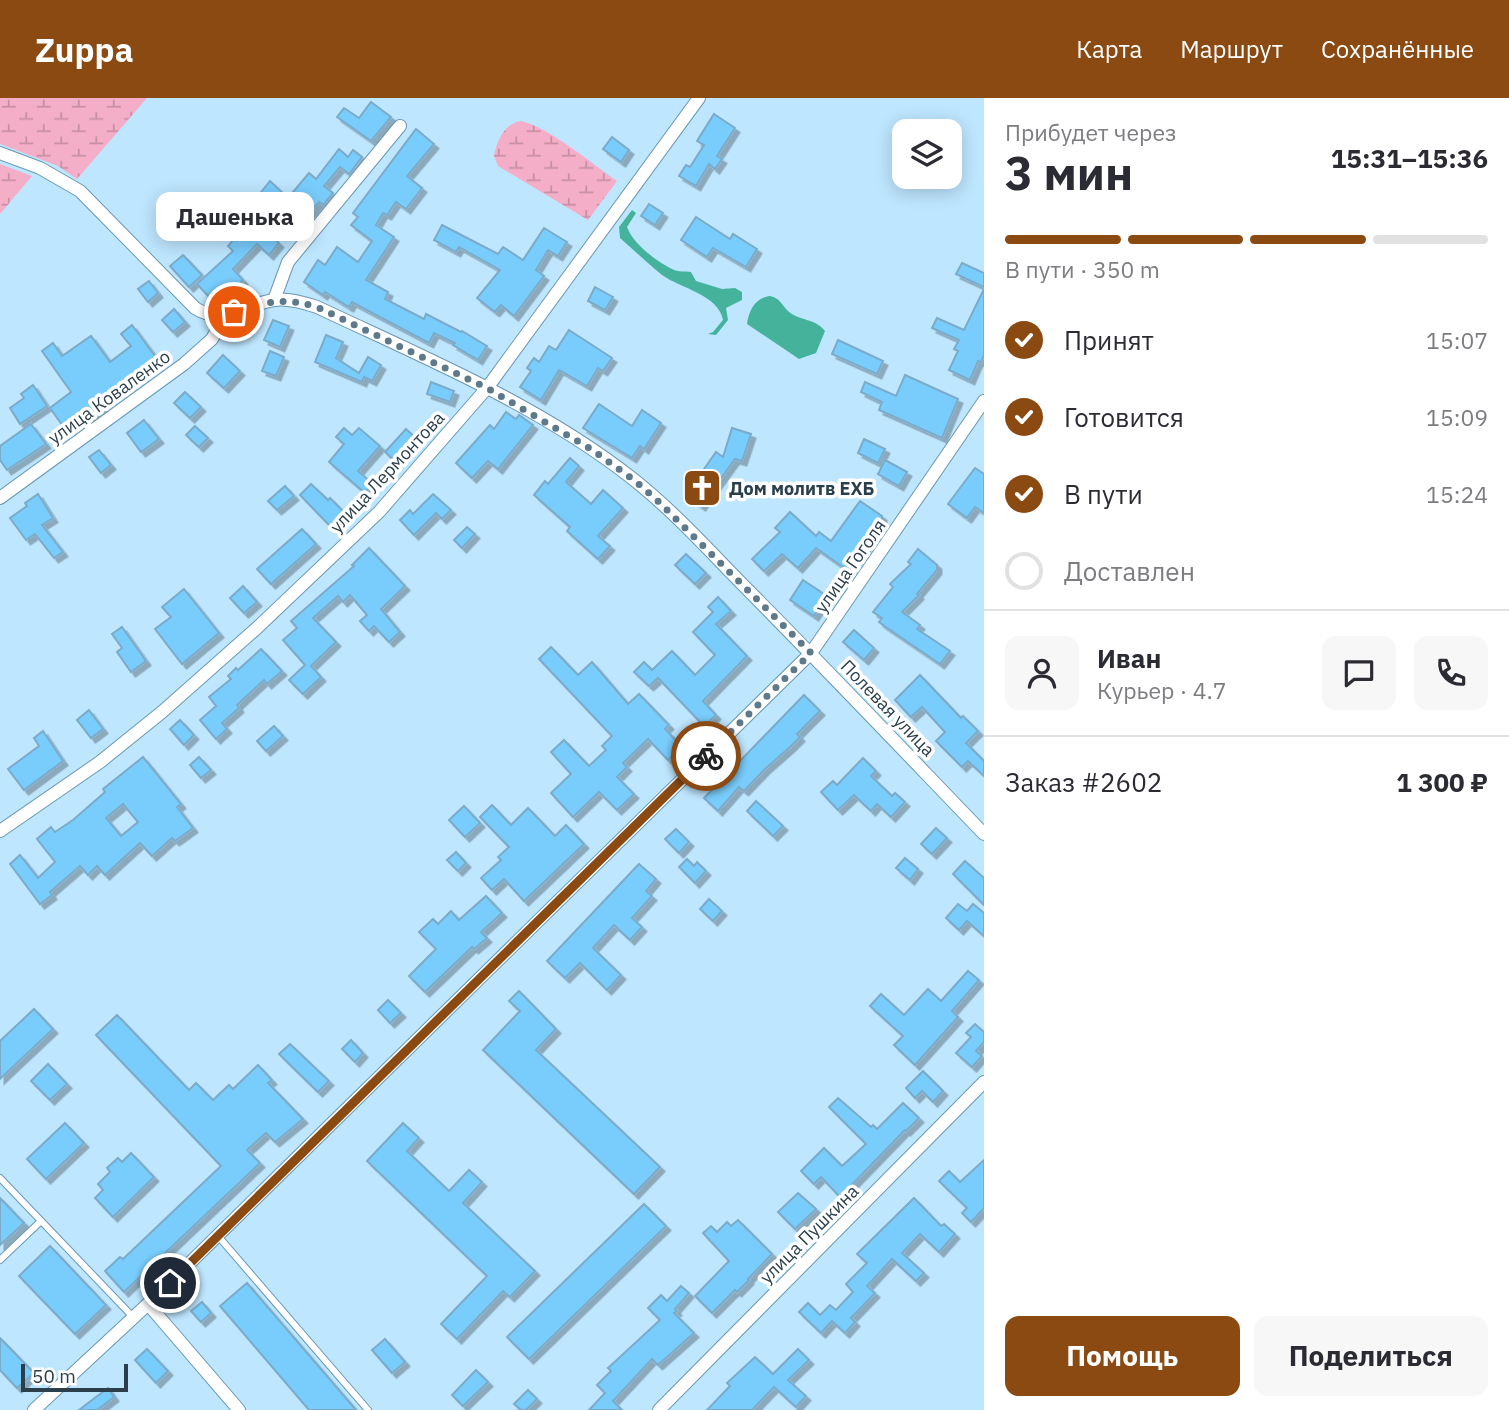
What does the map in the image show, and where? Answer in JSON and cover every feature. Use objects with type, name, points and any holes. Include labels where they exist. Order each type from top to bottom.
[{"type":"street","name":"улица Лермонтова","points":[[0,831],[108,756],[163,712],[379,512],[487,388],[699,98]]},
{"type":"street","points":[[274,300],[288,262],[400,126]]},
{"type":"street","name":"Полевая улица","points":[[0,153],[40,168],[80,191],[195,308],[205,314],[226,313],[274,300],[295,301],[317,307],[487,388],[572,436],[634,480],[679,521],[811,653],[984,834]]},
{"type":"street","name":"улица Коваленко","points":[[0,498],[184,364],[212,339],[226,313]]},
{"type":"street","name":"улица Гоголя","points":[[39,1409],[811,653],[984,401]]},
{"type":"street","name":"улица Пушкина","points":[[659,1410],[984,1082]]},
{"type":"street","points":[[148,1304],[239,1410]]},
{"type":"lane","points":[[0,1178],[134,1318]]},
{"type":"lane","points":[[0,1260],[41,1221]]},
{"type":"lane","points":[[218,1236],[368,1410]]},
{"type":"green space","points":[[0,98],[147,98],[77,179],[58,166],[0,144]]},
{"type":"green space","points":[[520,121],[543,130],[570,146],[617,181],[588,220],[498,166],[494,156],[499,139],[509,126]]},
{"type":"green space","points":[[0,164],[32,176],[0,214]]},
{"type":"shaded area","points":[[632,210],[636,213],[627,227],[630,234],[653,257],[674,270],[691,272],[696,281],[722,289],[735,288],[742,292],[742,300],[726,308],[728,320],[716,335],[708,334],[723,320],[714,304],[662,275],[620,238],[619,227]]},
{"type":"shaded area","points":[[770,296],[792,314],[817,324],[825,331],[816,353],[799,359],[747,324],[754,306],[760,299]]},
{"type":"building","points":[[371,102],[391,117],[371,141],[337,117],[344,108],[359,118]]},
{"type":"building","points":[[714,114],[735,128],[717,156],[722,159],[715,169],[709,164],[696,186],[679,176],[686,165],[690,167],[704,145],[697,141]]},
{"type":"building","points":[[416,129],[434,144],[407,176],[422,188],[406,209],[396,202],[387,215],[383,213],[376,225],[394,237],[366,280],[388,292],[385,299],[424,319],[426,314],[487,346],[478,360],[453,345],[455,343],[434,333],[429,343],[352,302],[349,307],[325,292],[323,295],[304,282],[318,260],[325,265],[337,247],[358,262],[372,241],[351,225],[358,217],[353,213]]},
{"type":"building","points":[[612,137],[629,150],[621,162],[603,149]]},
{"type":"building","points":[[339,149],[348,157],[353,150],[362,157],[349,174],[340,167],[324,186],[333,193],[323,205],[319,202],[296,229],[258,196],[270,181],[288,198],[309,173],[316,179]]},
{"type":"building","points":[[649,204],[663,213],[655,225],[641,216]]},
{"type":"building","points":[[244,211],[279,243],[269,255],[257,244],[233,269],[243,280],[240,283],[248,290],[238,299],[226,288],[212,300],[197,284],[233,251],[228,246],[243,229],[235,222]]},
{"type":"building","points":[[696,217],[730,239],[733,234],[757,249],[746,267],[713,248],[707,257],[681,240]]},
{"type":"building","points":[[442,225],[498,254],[503,247],[523,260],[544,228],[567,242],[558,256],[548,250],[536,270],[544,276],[514,316],[501,305],[495,312],[477,298],[500,270],[459,247],[456,252],[434,240]]},
{"type":"building","points":[[183,255],[202,275],[189,287],[170,266]]},
{"type":"building","points":[[962,263],[984,273],[984,287],[956,274]]},
{"type":"building","points":[[149,281],[158,293],[148,302],[138,289]]},
{"type":"building","points":[[595,287],[613,297],[605,310],[588,301]]},
{"type":"building","points":[[984,289],[984,355],[981,362],[978,361],[970,380],[949,370],[958,351],[954,349],[959,340],[932,328],[937,318],[964,330]]},
{"type":"building","points":[[174,309],[185,322],[173,332],[162,320]]},
{"type":"building","points":[[273,320],[289,326],[280,347],[264,340]]},
{"type":"building","points":[[132,325],[158,360],[100,405],[103,408],[91,418],[88,414],[65,429],[50,408],[71,392],[42,351],[53,343],[62,356],[91,336],[110,362],[131,346],[121,334]]},
{"type":"building","points":[[569,330],[612,358],[603,371],[598,368],[587,386],[559,370],[541,400],[520,387],[531,371],[527,368],[534,358],[539,362],[549,346],[556,350]]},
{"type":"building","points":[[326,335],[343,342],[336,358],[359,373],[368,357],[381,365],[372,381],[364,377],[362,382],[315,362]]},
{"type":"building","points":[[838,340],[883,361],[877,374],[832,354]]},
{"type":"building","points":[[270,351],[284,357],[276,376],[262,371]]},
{"type":"building","points":[[223,355],[240,371],[224,388],[207,373]]},
{"type":"building","points":[[905,375],[958,399],[942,438],[879,410],[882,402],[861,392],[865,382],[896,396]]},
{"type":"building","points":[[431,382],[454,391],[450,402],[427,394]]},
{"type":"building","points":[[33,385],[47,406],[20,424],[10,408],[24,398],[21,394]]},
{"type":"building","points":[[185,392],[201,407],[190,418],[174,403]]},
{"type":"building","points":[[599,404],[632,426],[642,410],[661,423],[644,449],[640,446],[632,458],[583,428]]},
{"type":"building","points":[[506,412],[516,419],[519,415],[533,425],[498,469],[488,461],[472,478],[456,463],[490,425],[494,429]]},
{"type":"building","points":[[144,420],[159,439],[141,452],[127,433]]},
{"type":"building","points":[[31,424],[46,444],[7,470],[0,460],[0,446]]},
{"type":"building","points":[[195,426],[208,438],[199,447],[186,435]]},
{"type":"building","points":[[344,428],[352,435],[359,428],[380,446],[358,471],[373,484],[365,493],[329,462],[344,444],[336,437]]},
{"type":"building","points":[[732,428],[751,434],[742,461],[735,459],[701,506],[686,495],[716,452],[723,457]]},
{"type":"building","points":[[406,429],[418,440],[397,463],[385,452]]},
{"type":"building","points":[[864,439],[885,449],[878,463],[858,453]]},
{"type":"building","points":[[99,450],[111,465],[101,473],[89,457]]},
{"type":"building","points":[[570,458],[579,466],[566,482],[591,504],[603,490],[623,508],[598,536],[610,546],[598,559],[567,531],[570,527],[534,495],[545,481],[548,484]]},
{"type":"building","points":[[885,460],[907,472],[899,486],[878,474]]},
{"type":"building","points":[[975,468],[984,474],[984,513],[975,507],[967,518],[948,504]]},
{"type":"building","points":[[311,484],[347,515],[333,529],[300,495]]},
{"type":"building","points":[[285,486],[294,496],[277,510],[268,501]]},
{"type":"building","points":[[38,494],[53,518],[42,525],[63,552],[54,558],[35,534],[26,540],[10,518]]},
{"type":"building","points":[[433,494],[451,510],[442,519],[436,513],[414,535],[400,520],[410,510],[413,514]]},
{"type":"building","points":[[860,501],[882,516],[882,519],[867,541],[869,542],[847,570],[816,548],[798,568],[782,554],[764,571],[752,559],[780,532],[775,528],[790,512],[816,536],[819,532],[831,541]]},
{"type":"building","points":[[467,527],[475,534],[462,548],[454,540]]},
{"type":"building","points":[[302,529],[316,544],[271,584],[257,569]]},
{"type":"building","points":[[369,548],[405,586],[381,609],[400,632],[389,642],[374,626],[369,631],[360,621],[367,615],[350,595],[343,602],[338,596],[313,618],[336,642],[311,666],[321,677],[303,694],[289,680],[305,665],[283,640],[297,628],[291,621],[354,566],[352,565]]},
{"type":"building","points":[[918,549],[937,565],[937,570],[917,594],[919,595],[902,612],[920,625],[917,629],[950,651],[940,664],[879,622],[882,618],[873,612],[893,587],[890,584],[911,564],[908,562]]},
{"type":"building","points":[[686,554],[706,573],[695,584],[675,565]]},
{"type":"building","points":[[803,580],[827,596],[814,616],[790,600]]},
{"type":"building","points":[[243,586],[257,602],[244,613],[230,598]]},
{"type":"building","points":[[184,589],[219,633],[182,664],[155,629],[171,617],[162,607]]},
{"type":"building","points":[[718,597],[731,611],[716,624],[747,656],[703,701],[716,715],[704,726],[658,678],[649,686],[634,672],[644,662],[652,670],[672,651],[695,675],[715,655],[693,632],[713,612],[708,607]]},
{"type":"building","points":[[122,627],[146,661],[131,672],[117,652],[122,648],[112,634]]},
{"type":"building","points":[[854,630],[874,648],[864,660],[843,642]]},
{"type":"building","points":[[551,647],[578,675],[592,662],[628,704],[639,694],[669,725],[665,729],[682,747],[668,760],[648,739],[623,763],[627,767],[617,777],[634,794],[617,810],[599,792],[573,817],[551,793],[571,774],[551,752],[564,740],[589,766],[606,750],[602,746],[612,736],[539,659]]},
{"type":"building","points":[[261,649],[282,671],[267,684],[264,680],[237,705],[239,708],[222,723],[227,729],[216,739],[200,720],[216,706],[209,697],[231,679],[228,676],[236,668],[238,670]]},
{"type":"building","points":[[920,675],[961,718],[963,716],[978,731],[966,743],[984,761],[984,776],[968,761],[962,767],[936,741],[945,732],[922,707],[911,717],[895,700]]},
{"type":"building","points":[[804,695],[820,711],[797,734],[800,737],[790,747],[744,791],[739,787],[718,811],[704,798]]},
{"type":"building","points":[[89,710],[103,729],[91,738],[77,720]]},
{"type":"building","points":[[180,720],[194,735],[184,745],[170,729]]},
{"type":"building","points":[[274,726],[283,736],[266,751],[257,741]]},
{"type":"building","points":[[43,731],[63,761],[24,790],[8,769],[39,746],[34,738]]},
{"type":"building","points":[[143,757],[181,804],[177,807],[193,828],[175,841],[172,838],[152,856],[140,843],[105,875],[97,866],[88,875],[80,866],[40,904],[10,864],[20,855],[38,878],[55,862],[37,839],[51,827],[55,832],[73,820],[105,792],[103,789]],"holes":[[[123,804],[138,822],[121,836],[106,818]]]},
{"type":"building","points":[[199,757],[211,770],[201,778],[190,765]]},
{"type":"building","points":[[863,758],[876,771],[871,776],[892,796],[895,793],[905,802],[891,817],[877,804],[871,811],[854,795],[838,810],[821,792],[833,781],[837,785]]},
{"type":"building","points":[[756,801],[783,826],[773,836],[747,811]]},
{"type":"building","points":[[492,805],[511,825],[528,808],[555,836],[566,825],[584,844],[524,901],[504,879],[492,890],[481,878],[501,860],[498,857],[509,847],[480,817]]},
{"type":"building","points":[[464,806],[480,823],[465,837],[449,820]]},
{"type":"building","points":[[936,828],[947,838],[932,854],[921,844]]},
{"type":"building","points":[[676,829],[689,842],[679,853],[665,839]]},
{"type":"building","points":[[456,852],[466,863],[458,871],[447,860]]},
{"type":"building","points":[[905,858],[918,869],[910,880],[896,868]]},
{"type":"building","points":[[687,859],[694,866],[697,862],[706,871],[695,883],[679,867]]},
{"type":"building","points":[[965,861],[984,878],[984,905],[953,874]]},
{"type":"building","points":[[639,864],[656,879],[646,891],[652,896],[632,918],[642,927],[630,940],[614,925],[593,948],[621,975],[607,990],[580,963],[565,978],[547,961]]},
{"type":"building","points":[[486,896],[502,913],[481,932],[487,938],[474,949],[472,947],[425,992],[409,976],[436,949],[419,932],[433,919],[438,924],[451,911],[459,920]]},
{"type":"building","points":[[709,899],[722,911],[713,921],[700,909]]},
{"type":"building","points":[[958,904],[967,911],[973,904],[984,913],[984,936],[967,921],[959,930],[946,918]]},
{"type":"building","points":[[968,971],[979,980],[952,1011],[958,1017],[915,1065],[894,1045],[903,1036],[870,1006],[881,994],[904,1015],[928,989],[941,1001]]},
{"type":"building","points":[[519,991],[556,1029],[536,1050],[660,1167],[634,1194],[483,1050],[520,1011],[509,1001]]},
{"type":"building","points":[[388,1000],[401,1013],[390,1023],[378,1010]]},
{"type":"building","points":[[34,1009],[53,1029],[0,1079],[0,1041]]},
{"type":"building","points":[[117,1015],[189,1090],[196,1083],[213,1100],[229,1085],[233,1089],[258,1065],[272,1080],[268,1083],[303,1119],[275,1142],[266,1133],[247,1150],[260,1163],[124,1292],[105,1271],[120,1257],[123,1259],[221,1166],[96,1035]]},
{"type":"building","points":[[975,1024],[984,1032],[984,1042],[976,1051],[982,1056],[972,1067],[956,1053],[971,1037],[966,1033]]},
{"type":"building","points":[[351,1040],[363,1053],[355,1062],[342,1049]]},
{"type":"building","points":[[290,1044],[329,1081],[318,1092],[279,1054]]},
{"type":"building","points":[[48,1064],[67,1084],[50,1100],[31,1081]]},
{"type":"building","points":[[923,1071],[943,1091],[933,1102],[922,1091],[915,1098],[906,1088]]},
{"type":"building","points":[[838,1098],[871,1127],[873,1125],[877,1129],[903,1103],[919,1118],[840,1197],[821,1177],[814,1184],[801,1171],[824,1148],[842,1166],[866,1144],[829,1107]]},
{"type":"building","points":[[65,1123],[84,1143],[46,1179],[27,1159]]},
{"type":"building","points":[[403,1123],[419,1138],[407,1151],[449,1191],[469,1170],[482,1182],[463,1203],[535,1271],[510,1297],[503,1291],[457,1339],[441,1324],[487,1276],[367,1161]]},
{"type":"building","points":[[131,1153],[154,1177],[113,1217],[95,1198],[103,1190],[98,1184],[110,1172],[107,1168],[118,1158],[122,1162]]},
{"type":"building","points":[[984,1160],[984,1208],[971,1222],[962,1213],[967,1208],[939,1181],[949,1171],[960,1182]]},
{"type":"building","points":[[798,1193],[816,1209],[795,1229],[778,1212]]},
{"type":"building","points":[[0,1198],[24,1223],[0,1245]]},
{"type":"building","points":[[914,1198],[941,1226],[944,1224],[955,1234],[939,1252],[920,1234],[902,1253],[924,1273],[916,1281],[892,1259],[867,1286],[875,1293],[851,1318],[855,1322],[845,1333],[832,1321],[821,1333],[799,1312],[808,1303],[820,1315],[830,1305],[836,1310],[853,1292],[846,1284],[867,1263],[857,1254]]},
{"type":"building","points":[[644,1204],[666,1226],[529,1359],[507,1337]]},
{"type":"building","points":[[738,1220],[772,1254],[737,1292],[735,1290],[712,1313],[695,1296],[729,1261],[703,1233],[711,1226],[717,1232],[727,1222],[731,1226]]},
{"type":"building","points":[[50,1246],[106,1305],[75,1334],[19,1276]]},
{"type":"building","points":[[247,1283],[356,1410],[309,1410],[220,1306]]},
{"type":"building","points":[[681,1286],[689,1293],[674,1313],[694,1333],[658,1365],[652,1359],[613,1401],[622,1410],[589,1410],[605,1393],[597,1385],[611,1371],[608,1368],[660,1320],[648,1308],[661,1295],[667,1301]]},
{"type":"building","points":[[202,1302],[211,1313],[201,1322],[191,1311]]},
{"type":"building","points":[[0,1338],[34,1373],[17,1388],[0,1370]]},
{"type":"building","points":[[385,1339],[405,1362],[392,1373],[372,1350]]},
{"type":"building","points":[[147,1349],[168,1371],[156,1383],[135,1360]]},
{"type":"building","points":[[798,1349],[809,1360],[788,1380],[806,1396],[796,1407],[774,1387],[752,1410],[707,1410],[730,1386],[727,1383],[755,1357],[773,1374]]},
{"type":"building","points":[[476,1370],[488,1382],[463,1406],[452,1395]]},
{"type":"building","points":[[108,1388],[114,1397],[97,1410],[79,1410]]},
{"type":"building","points":[[528,1390],[537,1399],[526,1410],[521,1410],[514,1404]]},
{"type":"way so far","points":[[234,312],[274,300],[295,301],[317,307],[487,388],[572,436],[634,480],[679,521],[811,653],[706,756]]},
{"type":"place","name":"Дашенька","points":[[234,312]]},
{"type":"place","name":"Дом молитв ЕХБ","points":[[702,488]]},
{"type":"route","points":[[170,1283],[706,756]]}]
